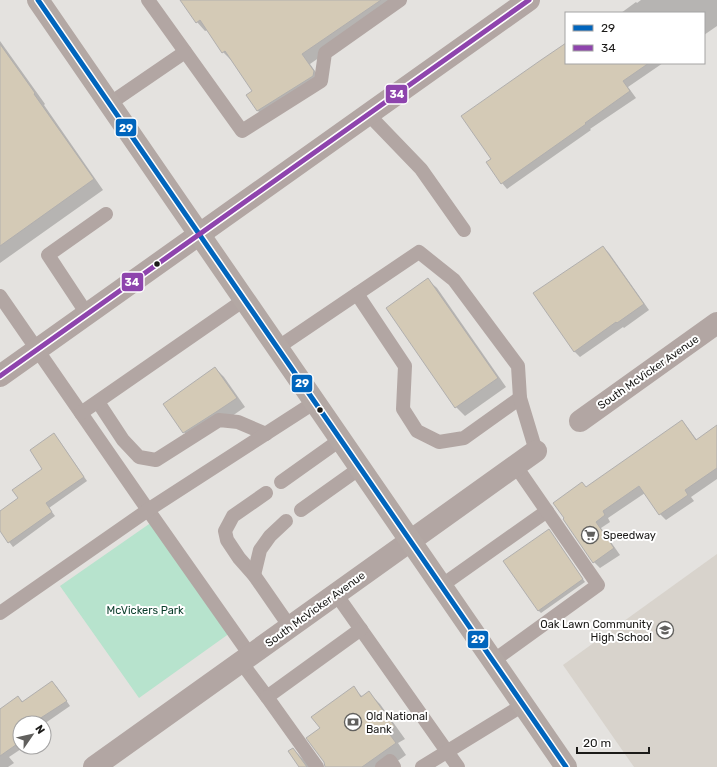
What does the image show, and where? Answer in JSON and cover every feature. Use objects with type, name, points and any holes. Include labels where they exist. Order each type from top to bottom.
[{"type":"main road","points":[[38,0],[566,767]]},
{"type":"street","points":[[0,376],[529,0]]},
{"type":"street","name":"South McVicker Avenue","points":[[580,421],[717,323]]},
{"type":"street","name":"South McVicker Avenue","points":[[94,767],[536,451]]},
{"type":"lane","points":[[148,0],[242,131],[321,81],[325,53],[400,0]]},
{"type":"lane","points":[[109,104],[185,52]]},
{"type":"lane","points":[[368,114],[422,169],[464,230]]},
{"type":"lane","points":[[87,314],[48,255],[106,214]]},
{"type":"lane","points":[[278,348],[419,252],[454,280],[518,366],[520,398],[536,451]]},
{"type":"lane","points":[[358,294],[405,366],[403,409],[417,431],[439,442],[464,438],[520,398]]},
{"type":"lane","points":[[0,296],[148,510],[246,658],[267,697],[318,767]]},
{"type":"lane","points":[[82,413],[244,300]]},
{"type":"lane","points":[[98,402],[123,440],[139,457],[156,460],[219,420],[238,422],[266,434]]},
{"type":"lane","points":[[0,613],[148,510],[315,402]]},
{"type":"lane","points":[[282,482],[340,440]]},
{"type":"lane","points":[[493,661],[598,585],[515,466]]},
{"type":"lane","points":[[301,510],[360,468]]},
{"type":"lane","points":[[266,493],[233,516],[225,531],[227,540],[239,558],[254,575],[290,627]]},
{"type":"lane","points":[[441,586],[547,511]]},
{"type":"lane","points":[[254,575],[260,550],[270,536],[286,521]]},
{"type":"lane","points":[[336,594],[458,767]]},
{"type":"lane","points":[[267,697],[361,629]]},
{"type":"lane","points":[[422,767],[523,705]]},
{"type":"lane","points":[[382,767],[390,761],[394,767]]},
{"type":"shaded area","name":"Oak Lawn Community High School","points":[[717,554],[717,767],[634,767],[563,665]]},
{"type":"green space","name":"McVickers Park","points":[[152,522],[230,633],[139,698],[60,586]]},
{"type":"building","points":[[180,0],[381,0],[302,54],[314,71],[313,76],[257,111],[246,95],[252,91],[225,51],[222,53],[200,20],[196,23]]},
{"type":"building","points":[[0,44],[94,179],[0,246]]},
{"type":"building","points":[[565,44],[565,64],[648,64],[623,81],[630,91],[501,184],[486,162],[491,159],[461,116]]},
{"type":"building","points":[[603,246],[644,304],[574,352],[533,293]]},
{"type":"building","points":[[428,278],[498,378],[455,408],[386,308]]},
{"type":"building","points":[[215,367],[237,398],[183,433],[163,404]]},
{"type":"building","points":[[682,420],[696,440],[717,425],[717,468],[685,490],[688,495],[659,515],[639,486],[603,511],[605,515],[596,522],[614,548],[593,563],[553,503],[582,482],[586,487]]},
{"type":"building","points":[[54,433],[84,477],[46,503],[52,512],[8,543],[0,531],[0,511],[18,498],[12,490],[42,469],[30,450]]},
{"type":"building","points":[[549,529],[583,579],[538,611],[503,561]]},
{"type":"building","points":[[52,681],[67,701],[45,715],[12,715],[12,748],[0,756],[0,709],[18,696],[22,702]]},
{"type":"building","name":"Old National Bank","points":[[354,686],[361,697],[369,691],[395,727],[388,732],[396,743],[362,767],[325,767],[324,762],[306,738],[320,728],[311,717]]},
{"type":"building","points":[[293,748],[307,767],[299,767],[288,751]]},
{"type":"transit line","name":"29","points":[[38,0],[566,767]]},
{"type":"transit line","name":"34","points":[[0,376],[529,0]]},
{"type":"place","name":"Speedway","points":[[590,535]]},
{"type":"place","name":"Oak Lawn Community High School","points":[[665,630]]},
{"type":"place","name":"Old National Bank","points":[[353,722]]}]
